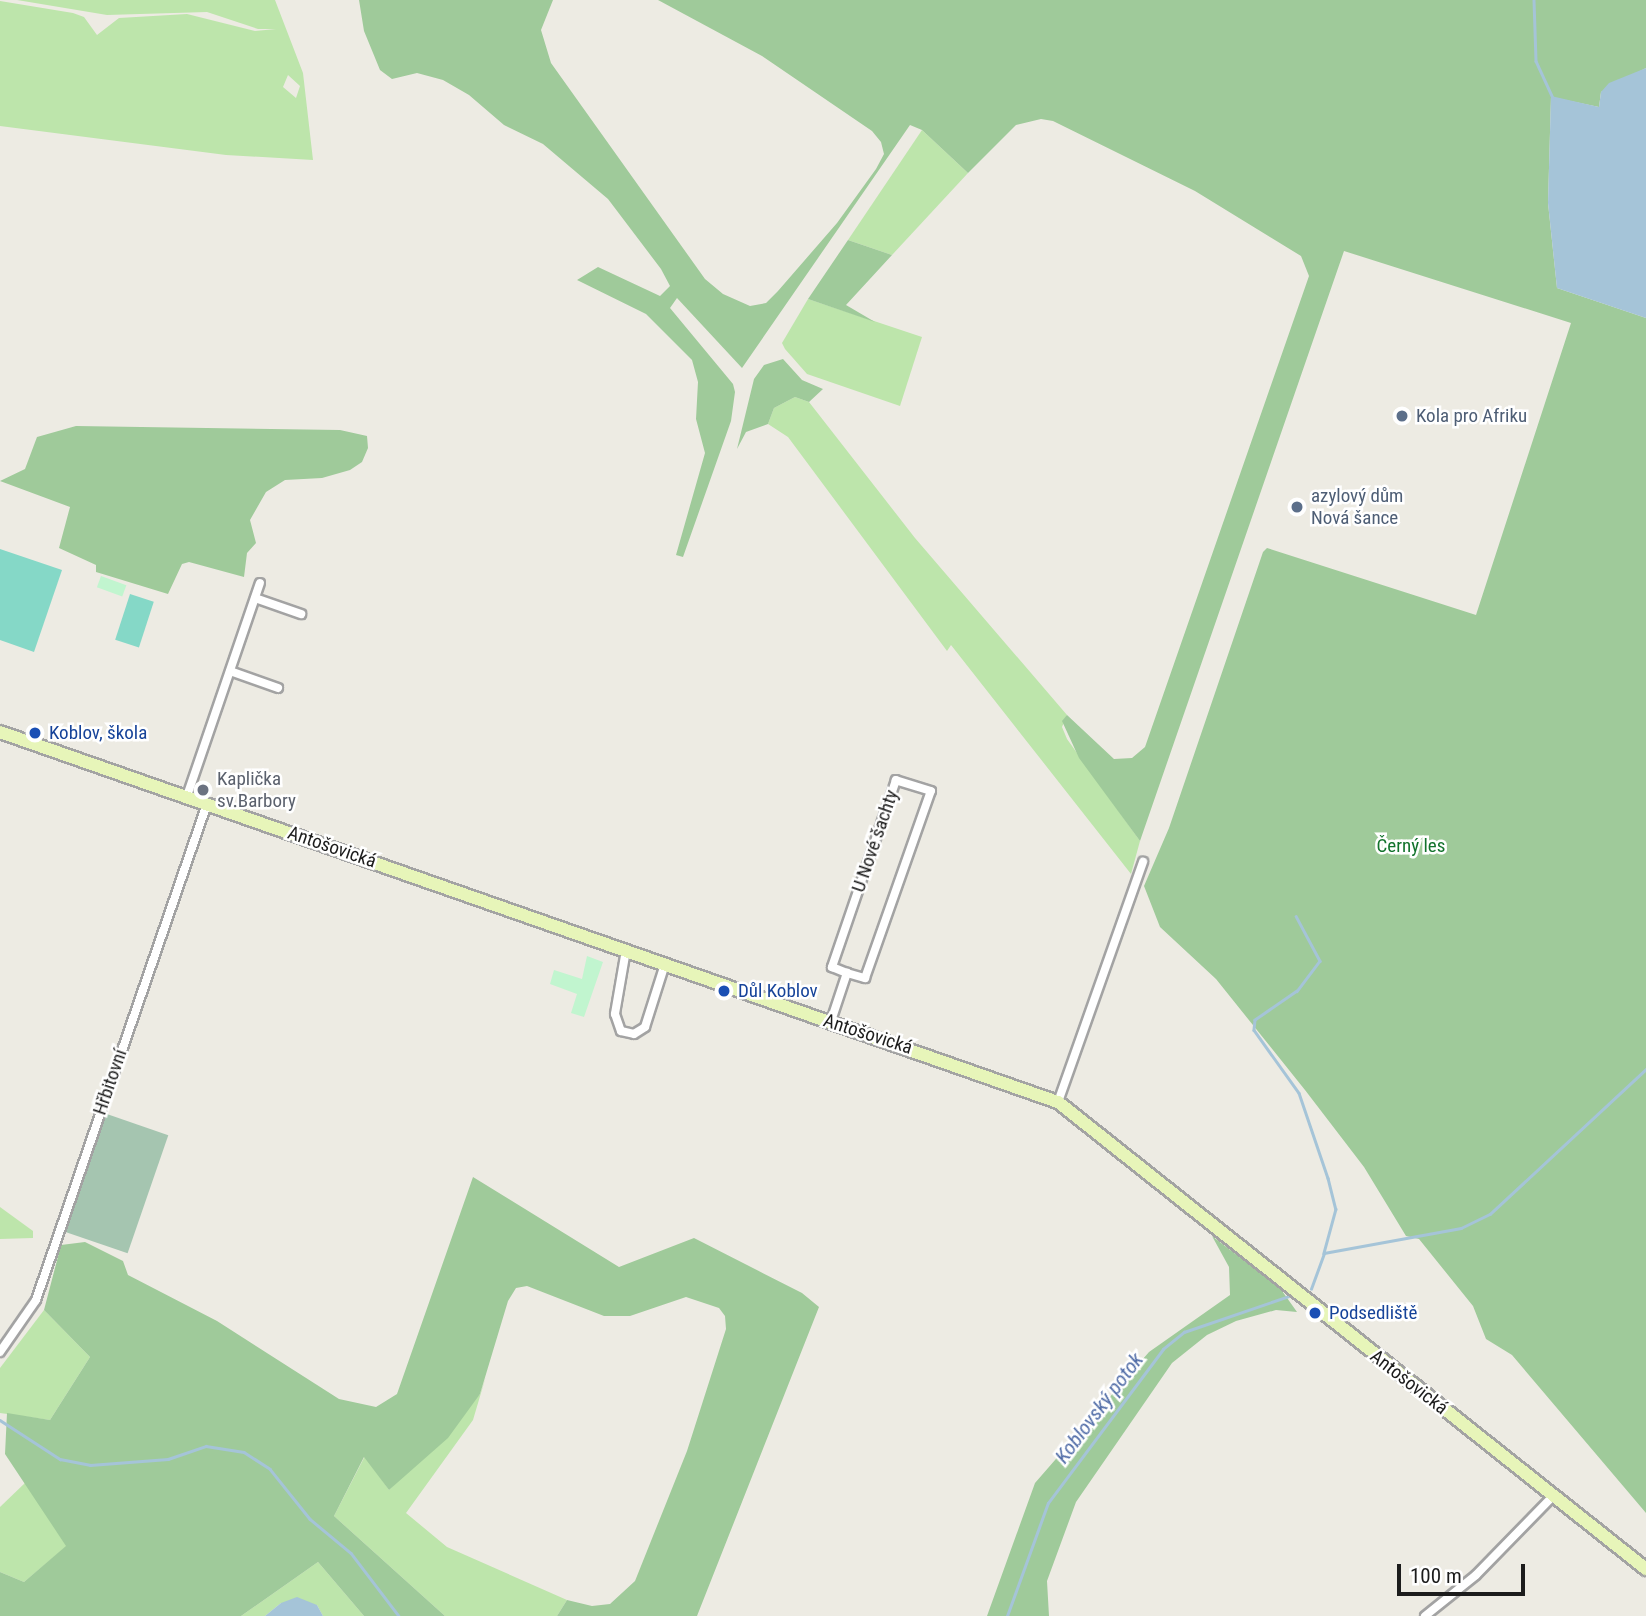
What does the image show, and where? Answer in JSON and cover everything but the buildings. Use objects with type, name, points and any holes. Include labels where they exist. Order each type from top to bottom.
[{"type":"street","points":[[187,796],[260,583]]},
{"type":"street","points":[[255,598],[301,614]]},
{"type":"street","points":[[230,671],[278,688]]},
{"type":"street","name":"Antošovická","points":[[0,732],[1058,1102],[1646,1569]]},
{"type":"street","name":"U Nové šachty","points":[[896,780],[930,791],[865,978],[847,973],[832,967],[896,780]]},
{"type":"street","name":"Hřbitovní","points":[[0,1352],[36,1300],[207,804]]},
{"type":"street","points":[[1058,1102],[1098,1000],[1143,862]]},
{"type":"street","points":[[626,950],[615,1014],[621,1031],[634,1034],[645,1027],[665,964]]},
{"type":"street","points":[[831,1021],[847,973]]},
{"type":"street","points":[[1425,1616],[1476,1575],[1553,1496]]},
{"type":"green space","points":[[17,0],[275,0],[303,73],[313,160],[226,155],[0,126],[0,1],[73,13],[84,17],[97,35],[119,18],[187,14],[255,31],[276,29],[258,29],[207,12],[107,15]],"holes":[[[288,75],[300,86],[296,98],[283,87]]]},
{"type":"green space","name":"Černý les","points":[[359,0],[553,0],[541,30],[551,63],[705,279],[723,294],[750,306],[766,303],[837,223],[876,169],[884,154],[881,142],[872,131],[762,56],[658,0],[1646,0],[1646,68],[1601,92],[1599,107],[1551,97],[1548,203],[1557,288],[1646,318],[1646,1513],[1512,1355],[1486,1339],[1473,1306],[1419,1239],[1406,1236],[1364,1167],[1305,1090],[1216,979],[1160,927],[1144,886],[1169,828],[1263,552],[1267,548],[1476,615],[1571,323],[1344,251],[1140,841],[1079,758],[1062,721],[1067,715],[1114,759],[1132,758],[1145,747],[1309,276],[1301,256],[1195,191],[1053,121],[1041,119],[1016,125],[968,173],[922,130],[910,125],[742,368],[677,298],[670,308],[733,384],[735,392],[731,421],[683,557],[676,555],[705,453],[696,419],[698,382],[692,360],[646,314],[577,280],[598,267],[660,296],[670,286],[661,269],[608,199],[543,144],[504,125],[469,95],[443,80],[417,73],[392,79],[380,70],[364,31]]},
{"type":"green space","points":[[922,130],[968,173],[892,255],[848,240]]},
{"type":"green space","points":[[848,240],[892,255],[846,305],[875,322],[808,299]]},
{"type":"green space","points":[[808,299],[922,337],[900,406],[807,374],[785,349],[782,343]]},
{"type":"green space","points":[[783,359],[802,380],[823,389],[809,402],[795,397],[774,408],[768,424],[746,432],[737,449],[754,379],[764,365]]},
{"type":"green space","points":[[795,397],[809,402],[915,538],[1067,715],[1062,727],[1067,739],[1140,841],[1131,874],[951,645],[947,651],[788,437],[768,424],[774,408]]},
{"type":"green space","points":[[76,426],[340,430],[367,436],[368,448],[362,462],[350,470],[322,478],[285,480],[266,492],[250,520],[256,543],[247,553],[244,577],[189,562],[182,564],[168,594],[96,572],[96,565],[59,548],[70,507],[0,481],[25,469],[37,437]]},
{"type":"green space","points":[[101,576],[126,585],[122,597],[97,587]]},
{"type":"green space","points":[[587,956],[603,962],[584,1017],[571,1013],[577,994],[550,984],[554,970],[582,979]]},
{"type":"green space","points":[[104,1113],[168,1135],[128,1253],[63,1231]]},
{"type":"green space","points":[[473,1177],[619,1267],[694,1238],[802,1293],[819,1307],[697,1616],[557,1616],[567,1600],[592,1606],[610,1604],[635,1581],[687,1451],[726,1329],[725,1316],[719,1308],[686,1297],[630,1316],[604,1316],[527,1286],[516,1288],[508,1301],[480,1394],[448,1438],[389,1490],[364,1457],[334,1516],[445,1616],[364,1616],[318,1562],[241,1616],[0,1616],[0,1572],[24,1582],[66,1546],[5,1454],[7,1413],[50,1420],[90,1357],[44,1310],[61,1245],[85,1242],[123,1261],[128,1275],[217,1321],[339,1399],[376,1407],[397,1394]]},
{"type":"green space","points":[[0,1207],[33,1231],[33,1238],[0,1239]]},
{"type":"green space","points":[[1212,1236],[1280,1288],[1297,1312],[1276,1310],[1236,1321],[1207,1335],[1172,1363],[1076,1502],[1047,1581],[1049,1616],[987,1616],[1035,1483],[1149,1352],[1230,1295],[1229,1267]]},
{"type":"green space","points":[[44,1310],[90,1357],[50,1420],[0,1413],[0,1368]]},
{"type":"green space","points":[[486,1376],[473,1420],[406,1513],[447,1547],[567,1600],[557,1616],[445,1616],[334,1516],[365,1456],[389,1490],[480,1394]]},
{"type":"green space","points":[[26,1482],[67,1546],[24,1582],[0,1572],[0,1507]]},
{"type":"green space","points":[[318,1562],[364,1616],[323,1616],[317,1605],[281,1603],[265,1616],[241,1616]]},
{"type":"shaded area","points":[[1646,68],[1646,318],[1557,288],[1548,203],[1551,96],[1599,107],[1601,92],[1609,83]]},
{"type":"shaded area","points":[[0,549],[62,570],[34,652],[0,640]]},
{"type":"shaded area","points":[[130,594],[154,602],[139,647],[115,640]]},
{"type":"shaded area","points":[[297,1597],[317,1605],[323,1616],[265,1616],[281,1603]]},
{"type":"waterway","points":[[1534,0],[1536,61],[1553,98]]},
{"type":"waterway","points":[[1296,916],[1320,961],[1297,991],[1255,1020],[1254,1030],[1299,1093],[1328,1178],[1336,1209],[1324,1253]]},
{"type":"waterway","name":"Koblovský potok","points":[[1311,1289],[1324,1253],[1461,1228],[1490,1214],[1646,1069]]},
{"type":"waterway","name":"Koblovský potok","points":[[1007,1616],[1048,1503],[1163,1349],[1184,1332],[1292,1295]]},
{"type":"waterway","points":[[0,1420],[60,1459],[90,1465],[168,1459],[206,1446],[244,1452],[270,1469],[310,1519],[351,1553],[399,1616]]},
{"type":"place","name":"Kola pro Afriku","points":[[1402,416]]},
{"type":"place","name":"azylový dům Nová šance","points":[[1297,507]]},
{"type":"place","name":"Koblov, škola","points":[[35,733]]},
{"type":"place","name":"Kaplička sv.Barbory","points":[[203,790]]},
{"type":"place","name":"Důl Koblov","points":[[724,991]]},
{"type":"place","name":"Podsedliště","points":[[1315,1313]]}]
